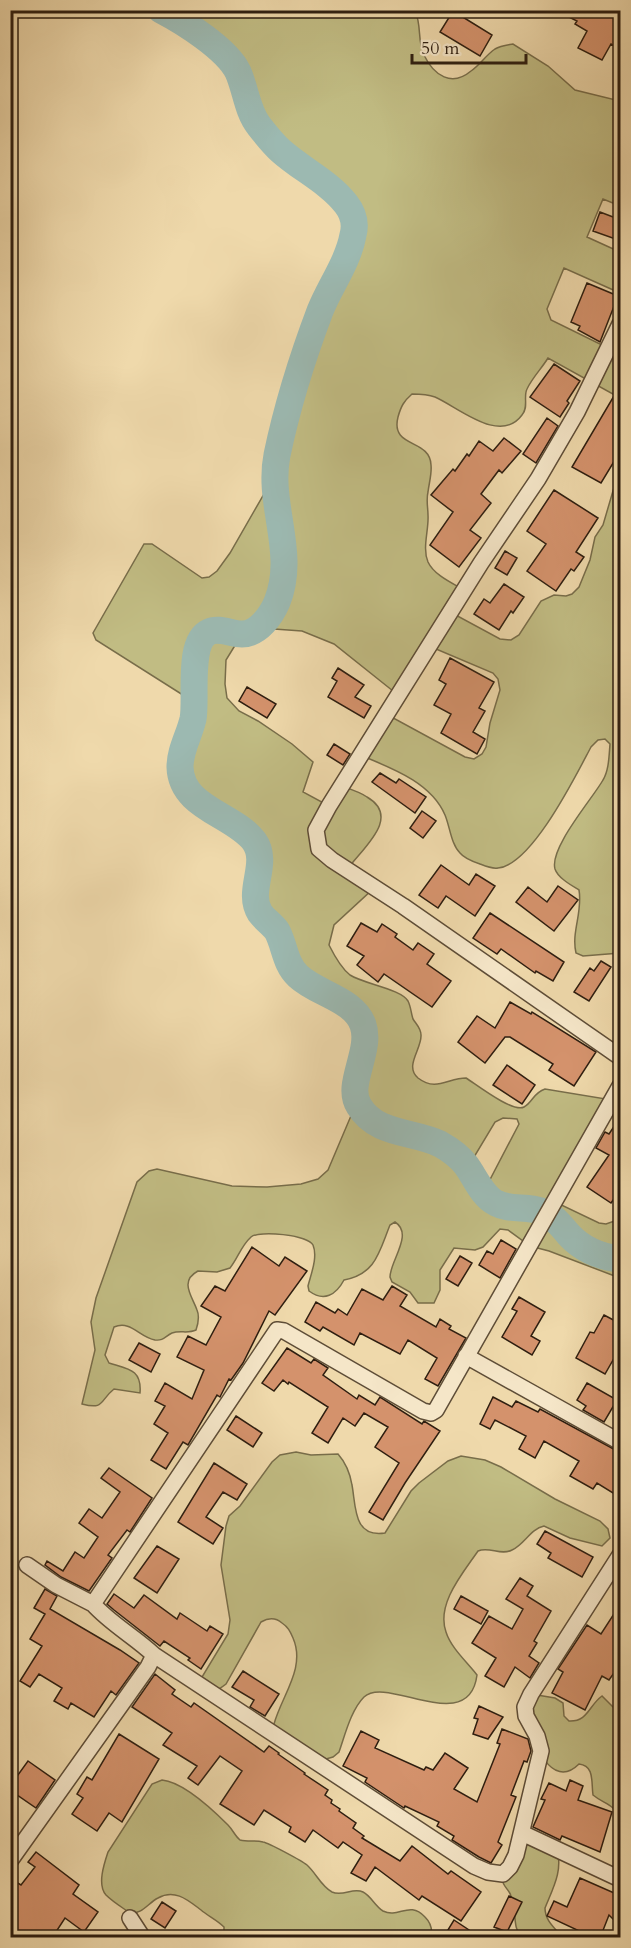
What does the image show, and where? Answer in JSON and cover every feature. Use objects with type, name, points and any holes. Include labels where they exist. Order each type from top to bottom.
[{"type":"street","points":[[621,324],[582,402],[538,479],[481,562],[328,806],[316,830],[319,849],[332,860],[403,906],[621,1058]]},
{"type":"street","points":[[93,1604],[277,1330],[284,1331],[423,1410],[431,1413],[436,1410],[621,1086]]},
{"type":"street","points":[[466,1356],[621,1442]]},
{"type":"street","points":[[27,1565],[56,1585],[93,1604],[154,1656],[474,1866],[488,1872],[503,1874],[510,1868],[516,1855],[541,1751],[537,1736],[526,1716],[525,1707],[531,1694],[621,1555]]},
{"type":"street","points":[[10,1861],[154,1656]]},
{"type":"street","points":[[522,1833],[621,1878]]},
{"type":"street","points":[[130,1918],[143,1938]]},
{"type":"shaded area","points":[[161,11],[415,11],[424,55],[433,69],[444,77],[450,79],[464,76],[495,49],[513,44],[548,66],[575,90],[620,101],[620,206],[603,199],[587,237],[620,252],[620,293],[564,268],[547,309],[551,320],[608,348],[620,324],[620,398],[548,358],[527,389],[524,412],[513,423],[502,426],[491,425],[435,397],[412,394],[402,407],[397,427],[405,439],[418,446],[429,456],[431,475],[427,498],[426,557],[434,571],[464,590],[450,612],[500,639],[511,640],[519,635],[541,601],[554,595],[572,594],[579,587],[590,560],[595,537],[603,525],[620,467],[620,953],[583,956],[576,953],[579,890],[562,878],[555,869],[555,860],[565,836],[605,776],[610,744],[605,739],[598,740],[591,747],[552,817],[525,852],[511,863],[493,868],[472,861],[460,853],[439,803],[420,785],[397,771],[360,755],[386,714],[465,757],[474,759],[482,754],[486,747],[490,723],[500,690],[498,679],[493,673],[429,646],[398,695],[334,644],[302,631],[260,628],[242,634],[226,660],[225,684],[227,698],[239,711],[292,744],[313,762],[303,792],[329,806],[341,786],[367,797],[377,805],[381,814],[380,824],[369,844],[347,870],[374,888],[334,925],[329,945],[335,957],[350,975],[398,993],[408,1001],[413,1019],[421,1033],[421,1040],[413,1063],[414,1073],[418,1078],[424,1082],[436,1084],[466,1078],[486,1092],[519,1108],[527,1105],[545,1089],[612,1100],[555,1202],[599,1223],[606,1224],[620,1219],[620,1277],[530,1246],[508,1230],[500,1229],[483,1247],[475,1250],[454,1248],[440,1270],[440,1290],[434,1303],[418,1303],[410,1292],[392,1282],[390,1277],[402,1240],[400,1227],[395,1222],[390,1225],[379,1253],[370,1267],[355,1277],[344,1280],[333,1293],[320,1296],[309,1291],[308,1286],[314,1260],[313,1245],[309,1241],[293,1236],[256,1235],[245,1244],[230,1268],[217,1272],[198,1271],[189,1279],[188,1289],[198,1315],[196,1330],[175,1332],[155,1340],[130,1327],[120,1325],[114,1327],[105,1355],[109,1363],[128,1369],[136,1375],[139,1379],[140,1393],[114,1389],[101,1403],[89,1406],[82,1404],[95,1350],[91,1322],[96,1298],[137,1182],[149,1171],[157,1169],[232,1186],[267,1187],[301,1184],[318,1179],[328,1170],[356,1104],[354,1089],[363,1057],[365,1035],[362,1021],[353,1010],[298,977],[288,963],[275,929],[261,915],[256,905],[261,854],[255,842],[242,829],[197,799],[182,780],[180,766],[193,718],[194,702],[96,640],[93,633],[144,544],[152,544],[202,578],[209,577],[217,571],[230,553],[272,480],[277,453],[308,346],[322,307],[350,247],[355,224],[345,203],[302,166],[283,153],[254,119],[236,67],[210,42],[183,22]],"holes":[[[503,1118],[517,1119],[519,1124],[484,1191],[468,1167],[495,1122]]]},
{"type":"shaded area","points":[[296,1452],[311,1455],[338,1454],[350,1476],[358,1519],[367,1531],[385,1533],[411,1491],[448,1461],[461,1456],[485,1460],[501,1467],[555,1499],[600,1521],[608,1529],[610,1538],[602,1546],[570,1538],[544,1526],[535,1530],[521,1544],[508,1552],[478,1551],[453,1589],[448,1600],[444,1621],[452,1644],[477,1675],[471,1693],[459,1702],[444,1703],[390,1693],[375,1692],[364,1697],[352,1716],[339,1752],[326,1759],[277,1732],[274,1724],[295,1671],[297,1660],[292,1636],[279,1621],[272,1619],[261,1622],[226,1684],[219,1689],[202,1677],[228,1634],[230,1620],[221,1565],[229,1516],[240,1506],[272,1462],[280,1455]]},
{"type":"shaded area","points":[[531,1694],[555,1698],[563,1703],[564,1716],[569,1721],[575,1721],[584,1716],[602,1696],[620,1714],[620,1817],[611,1807],[593,1795],[588,1768],[579,1764],[569,1771],[560,1772],[544,1759],[533,1738],[527,1718]]},
{"type":"shaded area","points":[[162,1780],[179,1786],[197,1798],[228,1825],[240,1840],[266,1843],[304,1863],[332,1892],[363,1892],[380,1909],[389,1913],[409,1910],[419,1912],[430,1924],[431,1938],[224,1937],[224,1927],[218,1922],[187,1900],[170,1894],[158,1898],[138,1912],[130,1913],[103,1891],[103,1868],[108,1852],[152,1784]]},
{"type":"shaded area","points":[[522,1833],[557,1849],[558,1872],[545,1913],[562,1937],[521,1937],[518,1933],[513,1901],[502,1879]]},
{"type":"building","points":[[555,10],[621,10],[621,49],[611,44],[602,60],[578,48],[587,31],[575,24],[577,21]]},
{"type":"building","points":[[453,11],[492,35],[480,56],[440,32]]},
{"type":"building","points":[[600,212],[621,220],[621,241],[593,231]]},
{"type":"building","points":[[587,283],[618,296],[600,342],[578,330],[580,326],[571,322]]},
{"type":"building","points":[[554,364],[580,381],[560,417],[530,397]]},
{"type":"building","points":[[621,384],[621,450],[601,483],[572,467]]},
{"type":"building","points":[[547,418],[558,426],[536,463],[523,454]]},
{"type":"building","points":[[504,438],[521,451],[502,473],[499,470],[481,494],[491,503],[470,530],[481,538],[459,567],[430,545],[453,512],[431,495],[453,469],[455,471],[467,454],[469,456],[479,441],[493,451]]},
{"type":"building","points":[[554,490],[598,518],[576,552],[584,557],[574,571],[571,569],[556,591],[527,571],[546,544],[527,531]]},
{"type":"building","points":[[505,551],[517,558],[507,575],[495,568]]},
{"type":"building","points":[[504,584],[524,597],[513,613],[511,611],[499,630],[474,614],[484,599],[490,603]]},
{"type":"building","points":[[450,658],[494,682],[479,708],[485,711],[473,732],[485,739],[477,754],[441,733],[451,714],[434,705],[446,684],[439,680]]},
{"type":"building","points":[[338,668],[364,685],[355,697],[371,706],[364,718],[328,697],[337,681],[332,678]]},
{"type":"building","points":[[247,687],[276,704],[267,718],[239,701]]},
{"type":"building","points":[[334,744],[350,754],[343,765],[327,755]]},
{"type":"building","points":[[380,773],[396,783],[399,779],[426,797],[415,813],[372,782]]},
{"type":"building","points":[[422,811],[436,821],[423,838],[410,828]]},
{"type":"building","points":[[441,865],[469,885],[476,874],[495,886],[475,916],[446,896],[438,908],[419,895]]},
{"type":"building","points":[[558,886],[578,900],[554,931],[516,902],[528,887],[547,902]]},
{"type":"building","points":[[490,913],[564,962],[553,981],[536,971],[535,973],[501,949],[497,954],[473,938]]},
{"type":"building","points":[[361,923],[377,932],[382,924],[397,934],[395,937],[413,950],[418,943],[434,954],[427,964],[451,981],[432,1007],[384,974],[378,982],[357,965],[364,956],[347,946]]},
{"type":"building","points":[[601,961],[611,967],[589,1001],[574,992],[590,968],[594,971]]},
{"type":"building","points":[[510,1002],[531,1014],[532,1012],[596,1052],[574,1086],[549,1070],[553,1064],[510,1037],[505,1037],[485,1063],[458,1042],[477,1016],[495,1028]]},
{"type":"building","points":[[507,1065],[535,1085],[522,1104],[493,1085]]},
{"type":"building","points":[[621,1116],[621,1189],[611,1203],[587,1187],[609,1155],[596,1148],[605,1132],[609,1134]]},
{"type":"building","points":[[501,1240],[516,1249],[500,1278],[479,1265],[487,1251],[493,1254]]},
{"type":"building","points":[[252,1247],[279,1266],[285,1257],[307,1271],[275,1315],[269,1311],[243,1363],[231,1380],[229,1379],[220,1397],[217,1395],[188,1445],[183,1442],[166,1469],[151,1460],[168,1433],[154,1424],[165,1406],[155,1401],[165,1383],[192,1399],[204,1370],[177,1357],[188,1336],[206,1345],[221,1317],[201,1306],[215,1286],[225,1291]]},
{"type":"building","points":[[460,1256],[472,1263],[458,1286],[446,1279]]},
{"type":"building","points":[[392,1286],[407,1295],[400,1306],[436,1327],[440,1319],[451,1326],[449,1329],[466,1338],[438,1386],[425,1379],[437,1358],[408,1340],[400,1354],[360,1333],[354,1345],[323,1327],[320,1331],[305,1322],[316,1302],[335,1313],[338,1309],[347,1315],[362,1289],[383,1300]]},
{"type":"building","points":[[519,1297],[545,1312],[531,1336],[540,1341],[532,1355],[502,1337],[517,1311],[512,1309]]},
{"type":"building","points":[[604,1315],[621,1324],[621,1346],[605,1374],[576,1358],[590,1332],[594,1333]]},
{"type":"building","points":[[139,1343],[160,1354],[151,1372],[129,1360]]},
{"type":"building","points":[[287,1348],[311,1363],[314,1359],[328,1368],[323,1375],[357,1399],[359,1395],[375,1405],[380,1397],[422,1424],[424,1421],[440,1431],[383,1520],[369,1512],[399,1463],[375,1447],[388,1427],[364,1413],[355,1426],[343,1418],[328,1443],[312,1433],[328,1407],[289,1382],[288,1384],[283,1380],[274,1391],[262,1383]]},
{"type":"building","points":[[587,1383],[617,1400],[604,1422],[583,1410],[586,1406],[577,1400]]},
{"type":"building","points":[[493,1397],[512,1407],[516,1401],[538,1412],[540,1409],[621,1453],[621,1498],[597,1483],[593,1489],[570,1476],[579,1461],[544,1441],[535,1458],[519,1449],[526,1436],[495,1420],[490,1429],[480,1424]]},
{"type":"building","points":[[236,1416],[262,1433],[253,1447],[227,1430]]},
{"type":"building","points":[[214,1463],[247,1484],[237,1500],[223,1492],[206,1517],[223,1528],[213,1544],[178,1522]]},
{"type":"building","points":[[109,1468],[152,1498],[130,1532],[127,1530],[108,1555],[112,1558],[89,1591],[61,1577],[45,1565],[47,1561],[63,1571],[75,1552],[84,1558],[98,1537],[79,1523],[89,1509],[102,1518],[120,1492],[101,1478]]},
{"type":"building","points":[[545,1531],[593,1557],[582,1577],[548,1558],[551,1553],[537,1544]]},
{"type":"building","points":[[157,1546],[179,1559],[157,1593],[134,1578]]},
{"type":"building","points":[[520,1578],[533,1586],[527,1596],[551,1611],[534,1641],[537,1643],[529,1656],[539,1663],[530,1678],[515,1667],[504,1687],[485,1676],[496,1658],[472,1643],[489,1616],[512,1629],[523,1609],[506,1599]]},
{"type":"building","points":[[45,1589],[57,1596],[50,1609],[139,1663],[116,1695],[111,1691],[94,1717],[71,1703],[68,1709],[54,1701],[62,1688],[39,1674],[30,1687],[20,1681],[42,1646],[30,1639],[45,1614],[34,1608]]},
{"type":"building","points":[[114,1594],[134,1608],[144,1595],[177,1619],[180,1613],[207,1631],[210,1626],[223,1634],[201,1669],[188,1660],[190,1658],[164,1641],[160,1646],[107,1604]]},
{"type":"building","points":[[461,1596],[488,1611],[481,1624],[454,1609]]},
{"type":"building","points":[[621,1603],[621,1663],[609,1680],[602,1676],[585,1710],[552,1693],[563,1672],[558,1669],[587,1625],[601,1634]]},
{"type":"building","points":[[243,1671],[279,1694],[265,1716],[250,1707],[254,1700],[232,1687]]},
{"type":"building","points":[[155,1674],[175,1690],[172,1694],[191,1707],[194,1703],[264,1752],[269,1746],[328,1790],[325,1795],[340,1809],[339,1811],[356,1823],[353,1828],[364,1836],[362,1838],[400,1861],[412,1846],[448,1874],[451,1871],[481,1892],[461,1921],[422,1896],[419,1900],[375,1867],[366,1881],[351,1873],[362,1855],[343,1842],[338,1848],[313,1830],[305,1842],[289,1832],[291,1827],[264,1810],[254,1825],[220,1804],[242,1771],[220,1756],[198,1785],[188,1778],[197,1766],[163,1745],[172,1733],[132,1707]]},
{"type":"building","points":[[479,1706],[503,1717],[488,1739],[473,1734],[478,1719],[474,1718]]},
{"type":"building","points":[[502,1729],[528,1739],[531,1751],[527,1762],[524,1761],[511,1795],[516,1797],[498,1842],[502,1845],[491,1863],[452,1840],[454,1836],[437,1826],[439,1822],[405,1806],[404,1808],[365,1782],[367,1778],[343,1766],[361,1731],[379,1740],[375,1748],[424,1770],[426,1767],[433,1770],[445,1753],[468,1768],[454,1789],[477,1802],[500,1744],[497,1743]]},
{"type":"building","points":[[119,1734],[159,1759],[122,1822],[109,1813],[97,1831],[72,1814],[83,1798],[77,1794],[87,1777],[92,1780]]},
{"type":"building","points":[[28,1761],[55,1780],[36,1808],[10,1790],[10,1786]]},
{"type":"building","points":[[570,1780],[583,1786],[578,1800],[612,1812],[600,1852],[562,1836],[560,1840],[533,1827],[545,1800],[541,1799],[549,1783],[566,1791]]},
{"type":"building","points":[[36,1852],[79,1885],[73,1894],[98,1912],[84,1932],[65,1918],[52,1938],[10,1938],[10,1890],[16,1882],[21,1885],[35,1867],[28,1862]]},
{"type":"building","points":[[580,1878],[621,1896],[621,1927],[609,1915],[600,1938],[586,1938],[588,1935],[547,1916],[554,1901],[567,1907]]},
{"type":"building","points":[[509,1896],[522,1902],[507,1932],[494,1927]]},
{"type":"building","points":[[162,1902],[176,1911],[165,1928],[151,1919]]},
{"type":"building","points":[[454,1920],[469,1930],[465,1938],[443,1938]]},
{"type":"waterway","points":[[161,10],[193,29],[225,54],[238,72],[252,114],[259,126],[281,151],[339,196],[350,211],[354,227],[351,245],[320,311],[308,346],[277,455],[276,492],[284,565],[277,602],[268,618],[253,631],[242,634],[221,630],[213,631],[202,638],[195,659],[193,719],[180,761],[183,781],[198,801],[234,824],[254,841],[260,858],[256,904],[260,913],[277,931],[294,971],[306,982],[352,1009],[363,1025],[364,1046],[355,1088],[359,1106],[366,1115],[385,1127],[429,1140],[447,1148],[463,1162],[483,1191],[496,1203],[545,1213],[586,1249],[606,1257],[620,1259]]}]
